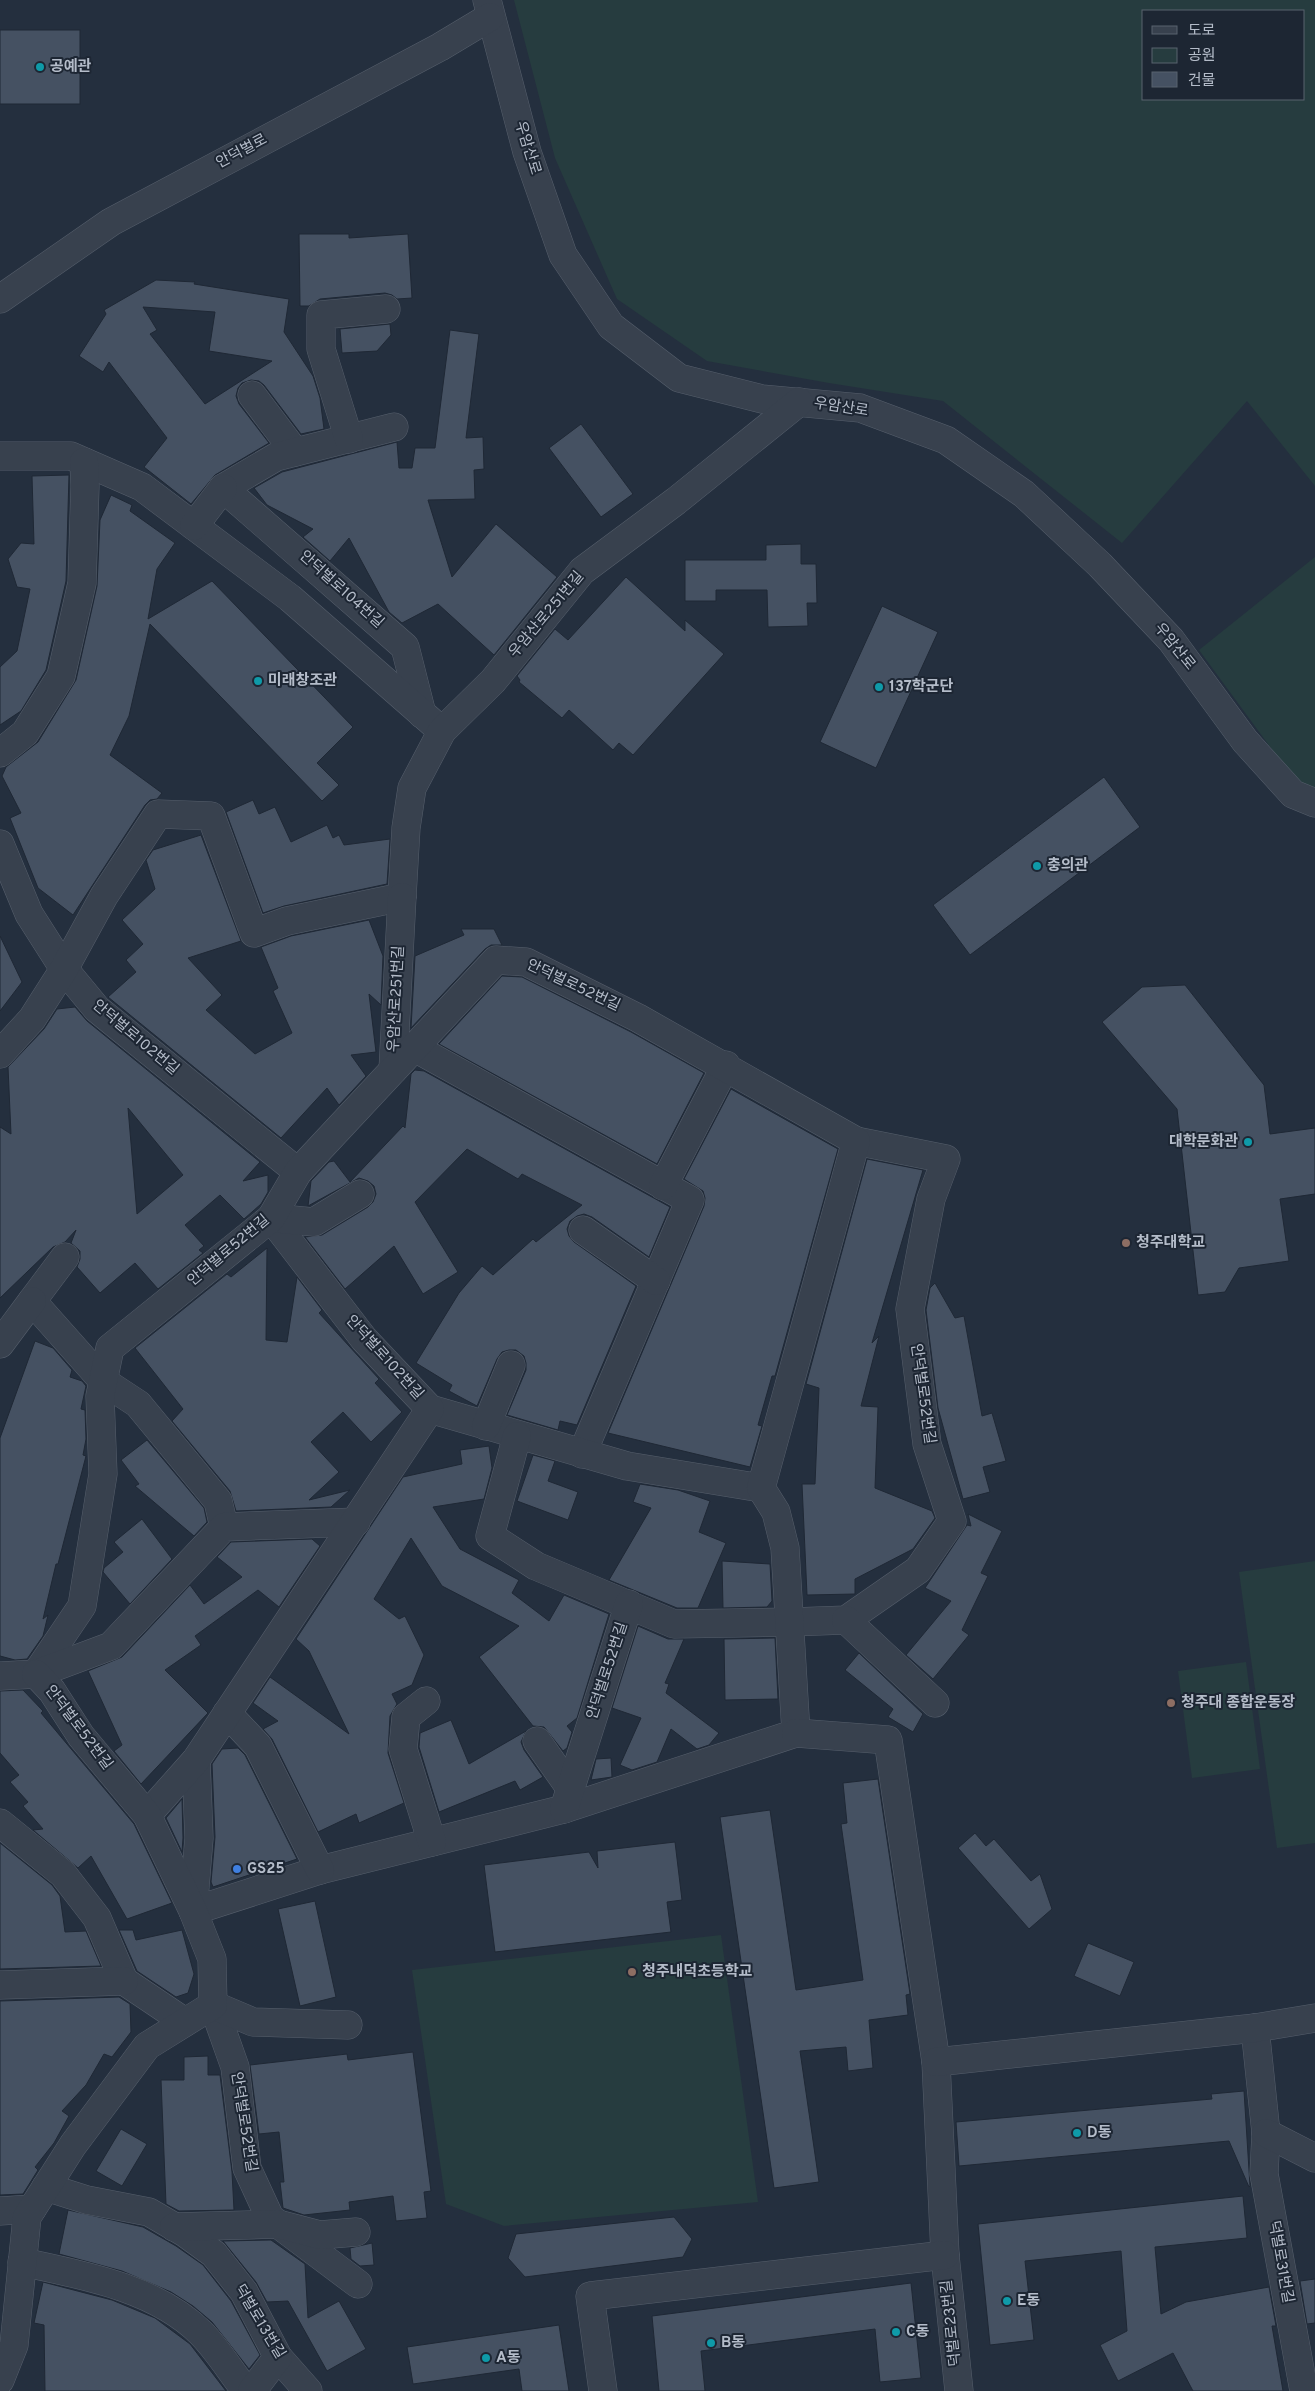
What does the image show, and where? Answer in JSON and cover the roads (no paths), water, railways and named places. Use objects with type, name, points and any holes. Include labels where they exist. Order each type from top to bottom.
[{"type":"street","name":"안덕벌로","points":[[0,300],[110,222],[440,47],[488,8]]},
{"type":"street","name":"우암산로","points":[[488,8],[527,152],[563,255],[611,326],[679,378],[762,399],[860,408],[946,440],[1024,494],[1100,565],[1171,640],[1245,741],[1293,794],[1315,803]]},
{"type":"street","points":[[349,438],[321,349],[321,315],[386,309]]},
{"type":"street","points":[[252,395],[295,452]]},
{"type":"street","name":"우암산로251번길","points":[[393,1070],[406,828],[412,788],[432,723],[493,681],[582,571],[676,501],[798,402]]},
{"type":"street","points":[[194,526],[223,488],[276,457],[394,427]]},
{"type":"street","points":[[0,456],[71,456],[142,487],[290,598],[432,723]]},
{"type":"street","points":[[0,753],[25,733],[61,676],[82,584],[86,486],[84,462]]},
{"type":"street","name":"안덕벌로104번길","points":[[223,488],[273,529],[405,647],[432,723]]},
{"type":"street","points":[[0,1054],[32,1019],[64,969],[104,896],[158,814],[210,816],[254,933],[287,921],[402,897]]},
{"type":"street","name":"안덕벌로102번길","points":[[0,844],[29,914],[64,969],[98,1009],[298,1172]]},
{"type":"street","name":"안덕벌로52번길","points":[[36,1674],[82,1606],[103,1474],[100,1396],[110,1348],[271,1218],[298,1172],[496,960],[526,962],[726,1065],[856,1141],[946,1158],[932,1199],[910,1309],[927,1444],[952,1521],[918,1570],[846,1620],[674,1624],[630,1604],[567,1799]]},
{"type":"street","points":[[414,1048],[690,1200],[582,1454]]},
{"type":"street","points":[[663,1186],[726,1065]]},
{"type":"street","points":[[193,1911],[320,1870],[432,1842],[567,1799],[796,1733],[791,1622],[785,1548],[776,1512],[761,1488],[856,1141]]},
{"type":"street","points":[[271,1218],[314,1222],[360,1194]]},
{"type":"street","name":"안덕벌로102번길","points":[[271,1218],[364,1339],[430,1409],[517,1436],[627,1466],[761,1488]]},
{"type":"street","points":[[583,1230],[656,1281]]},
{"type":"street","points":[[0,1344],[65,1257]]},
{"type":"street","points":[[32,1301],[103,1381],[138,1404],[218,1502],[224,1527],[356,1522]]},
{"type":"street","points":[[486,1426],[511,1365]]},
{"type":"street","points":[[147,1815],[196,1760],[430,1409]]},
{"type":"street","points":[[517,1436],[490,1536],[536,1566],[630,1604]]},
{"type":"street","name":"안덕벌로52번길","points":[[36,1674],[111,1646],[224,1527]]},
{"type":"street","points":[[846,1620],[935,1703]]},
{"type":"street","points":[[0,1676],[36,1674]]},
{"type":"street","name":"안덕벌로52번길","points":[[36,1674],[52,1691],[81,1736],[147,1815],[193,1911],[212,1959],[213,2005],[235,2067],[247,2168],[270,2218],[358,2284]]},
{"type":"street","points":[[426,1701],[406,1717],[402,1749],[432,1842]]},
{"type":"street","points":[[227,1713],[258,1746],[320,1870]]},
{"type":"street","name":"덕벌로23번길","points":[[796,1733],[888,1740],[936,2062],[945,2255],[960,2391]]},
{"type":"street","points":[[537,1741],[567,1799]]},
{"type":"street","name":"안덕벌로52번길","points":[[193,1911],[200,1838],[196,1760]]},
{"type":"street","points":[[0,1824],[63,1874],[97,1918],[124,1981],[185,2022]]},
{"type":"street","points":[[0,1985],[124,1981]]},
{"type":"street","points":[[0,2380],[14,2344],[27,2217],[74,2145],[147,2046],[213,2005],[253,2022],[348,2025]]},
{"type":"street","points":[[936,2062],[1255,2028],[1315,2018]]},
{"type":"street","name":"덕벌로31번길","points":[[1255,2028],[1266,2132],[1264,2174],[1304,2391]]},
{"type":"street","points":[[1266,2132],[1315,2158]]},
{"type":"street","points":[[0,2211],[39,2198]]},
{"type":"street","name":"덕벌로13번길","points":[[39,2198],[87,2200],[149,2212],[214,2254],[244,2292],[278,2357],[308,2391]]},
{"type":"street","points":[[174,2227],[278,2224],[320,2235],[356,2232]]},
{"type":"street","points":[[604,2391],[590,2296],[945,2255]]},
{"type":"street","points":[[22,2262],[95,2277],[157,2300],[201,2333],[246,2391]]},
{"type":"street","points":[[252,2391],[278,2357]]},
{"type":"place","name":"공예관","points":[[40,67]]},
{"type":"place","name":"미래창조관","points":[[258,681]]},
{"type":"place","name":"137학군단","points":[[879,687]]},
{"type":"place","name":"충의관","points":[[1037,866]]},
{"type":"place","name":"대학문화관","points":[[1248,1142]]},
{"type":"place","name":"청주대학교","points":[[1126,1243]]},
{"type":"place","name":"청주대 종합운동장","points":[[1171,1703]]},
{"type":"place","name":"GS25","points":[[237,1869]]},
{"type":"place","name":"청주내덕초등학교","points":[[632,1972]]},
{"type":"place","name":"D동","points":[[1077,2133]]},
{"type":"place","name":"E동","points":[[1007,2301]]},
{"type":"place","name":"C동","points":[[896,2332]]},
{"type":"place","name":"B동","points":[[711,2343]]},
{"type":"place","name":"A동","points":[[486,2358]]}]
